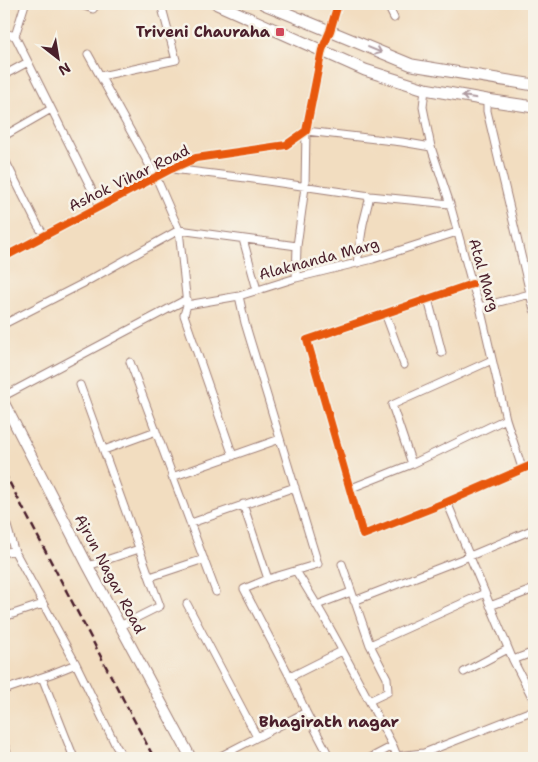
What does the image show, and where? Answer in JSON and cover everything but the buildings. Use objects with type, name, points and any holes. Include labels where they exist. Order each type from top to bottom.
[{"type":"main road","points":[[217,4],[366,70],[425,89],[534,107]]},
{"type":"main road","points":[[264,4],[412,65],[534,85]]},
{"type":"street","points":[[14,36],[25,4]]},
{"type":"street","points":[[79,4],[93,9],[96,4]]},
{"type":"street","points":[[101,76],[176,60],[161,4]]},
{"type":"street","points":[[296,278],[297,246],[305,187],[306,131],[322,50],[338,4]]},
{"type":"street","points":[[387,4],[394,18]]},
{"type":"street","points":[[4,33],[14,36],[100,206]]},
{"type":"street","points":[[88,54],[156,177],[179,230],[187,302],[184,315],[233,456]]},
{"type":"street","points":[[4,75],[28,62]]},
{"type":"street","name":"Atal Marg","points":[[425,89],[423,107],[431,147],[480,307],[506,419],[522,468]]},
{"type":"street","points":[[487,100],[487,111],[534,310]]},
{"type":"street","points":[[4,136],[51,109]]},
{"type":"street","points":[[306,131],[431,147]]},
{"type":"street","name":"Ashok Vihar Road","points":[[5,255],[196,158],[286,145],[306,131]]},
{"type":"street","points":[[4,158],[38,226],[45,236]]},
{"type":"street","points":[[172,169],[370,196],[450,204]]},
{"type":"street","points":[[357,263],[363,224],[370,196]]},
{"type":"street","points":[[4,324],[82,284],[179,230],[297,246]]},
{"type":"street","name":"Alaknanda Marg","points":[[4,396],[187,302],[238,296],[296,278],[357,263],[457,232]]},
{"type":"street","points":[[243,239],[257,290]]},
{"type":"street","points":[[472,284],[307,340],[363,535],[447,502],[534,464]]},
{"type":"street","points":[[480,307],[530,294]]},
{"type":"street","points":[[238,296],[318,564],[268,579],[244,589],[330,758]]},
{"type":"street","points":[[428,299],[442,353]]},
{"type":"street","points":[[385,313],[404,366]]},
{"type":"street","points":[[412,464],[392,406],[492,360]]},
{"type":"street","points":[[130,362],[216,592]]},
{"type":"street","points":[[80,384],[160,606],[120,626]]},
{"type":"street","name":"Ajrun Nagar Road","points":[[4,403],[88,566],[191,758]]},
{"type":"street","points":[[349,489],[412,464],[506,419]]},
{"type":"street","points":[[104,450],[156,431]]},
{"type":"street","points":[[172,477],[280,439]]},
{"type":"street","points":[[191,523],[295,487]]},
{"type":"street","points":[[447,502],[508,649],[534,701]]},
{"type":"street","points":[[243,504],[268,579]]},
{"type":"street","points":[[4,520],[14,550],[76,664],[116,746],[124,758]]},
{"type":"street","points":[[354,601],[534,529]]},
{"type":"street","points":[[88,566],[139,549]]},
{"type":"street","points":[[4,553],[14,550]]},
{"type":"street","points":[[150,577],[204,559]]},
{"type":"street","points":[[342,564],[370,645],[387,678],[388,692],[369,701]]},
{"type":"street","points":[[296,571],[342,651],[393,746],[397,757],[424,752],[534,710]]},
{"type":"street","points":[[490,606],[534,589]]},
{"type":"street","points":[[317,605],[351,592]]},
{"type":"street","points":[[370,645],[485,593]]},
{"type":"street","points":[[4,617],[43,604]]},
{"type":"street","points":[[187,604],[257,737]]},
{"type":"street","points":[[464,672],[508,649]]},
{"type":"street","points":[[290,677],[342,651]]},
{"type":"street","points":[[513,660],[534,652]]},
{"type":"street","points":[[4,690],[76,664]]},
{"type":"street","points":[[42,677],[74,758]]},
{"type":"street","points":[[217,758],[306,712]]},
{"type":"street","points":[[4,744],[9,758]]},
{"type":"street","points":[[370,758],[393,746]]},
{"type":"railway","points":[[4,472],[154,758]]},
{"type":"cycle path","points":[[4,257],[171,169],[196,158],[286,145],[306,131],[322,50],[338,4]]},
{"type":"cycle path","points":[[472,284],[307,340],[363,535],[447,502],[534,464]]},
{"type":"place","name":"Triveni Chauraha","points":[[280,32]]},
{"type":"district","name":"Bhagirath nagar","points":[[329,721]]}]
